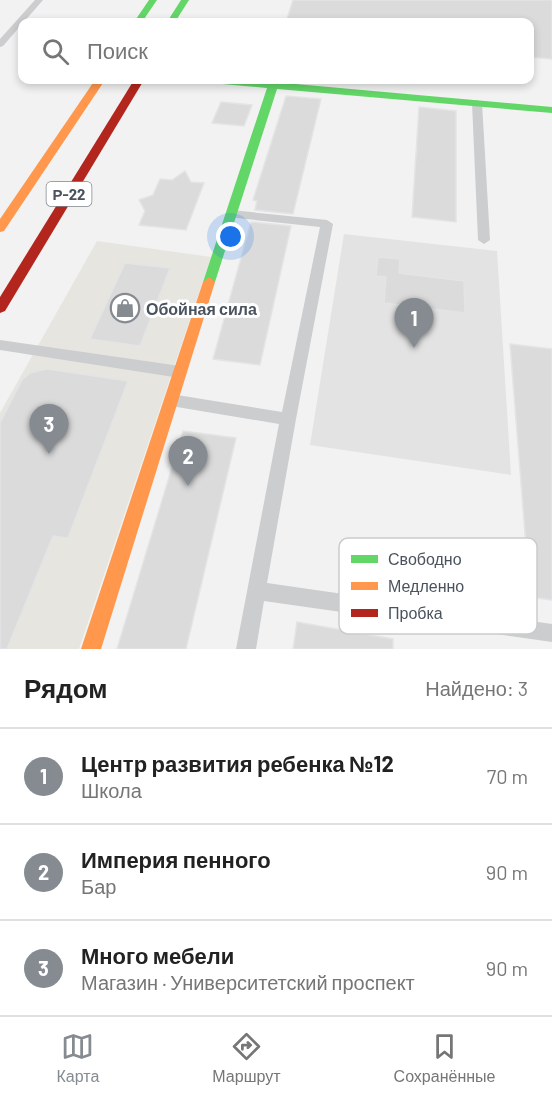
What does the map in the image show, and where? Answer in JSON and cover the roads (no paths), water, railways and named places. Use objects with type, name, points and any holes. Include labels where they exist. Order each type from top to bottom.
[{"type":"main road","points":[[141,18],[153,0]]},
{"type":"main road","points":[[174,18],[185,0]]},
{"type":"main road","name":"Р-22","points":[[0,228],[97,84]]},
{"type":"main road","name":"Р-22","points":[[0,308],[137,84]]},
{"type":"main road","points":[[261,84],[552,110]]},
{"type":"main road","points":[[91,649],[273,85]]},
{"type":"lane","points":[[23,18],[39,0]]},
{"type":"lane","points":[[0,44],[18,24]]},
{"type":"lane","points":[[10,33],[18,34]]},
{"type":"lane","points":[[477,103],[484,240]]},
{"type":"lane","points":[[231,214],[327,224],[288,419],[246,649]]},
{"type":"lane","points":[[0,345],[180,372]]},
{"type":"lane","points":[[171,400],[288,419]]},
{"type":"lane","points":[[257,591],[339,603]]},
{"type":"lane","points":[[537,631],[552,633]]},
{"type":"place","name":"Обойная сила","points":[[125,308]]},
{"type":"place","name":"Центр развития ребенка №12","points":[[414,348]]},
{"type":"place","name":"Много мебели","points":[[49,454]]},
{"type":"place","name":"Империя пенного","points":[[188,486]]}]
